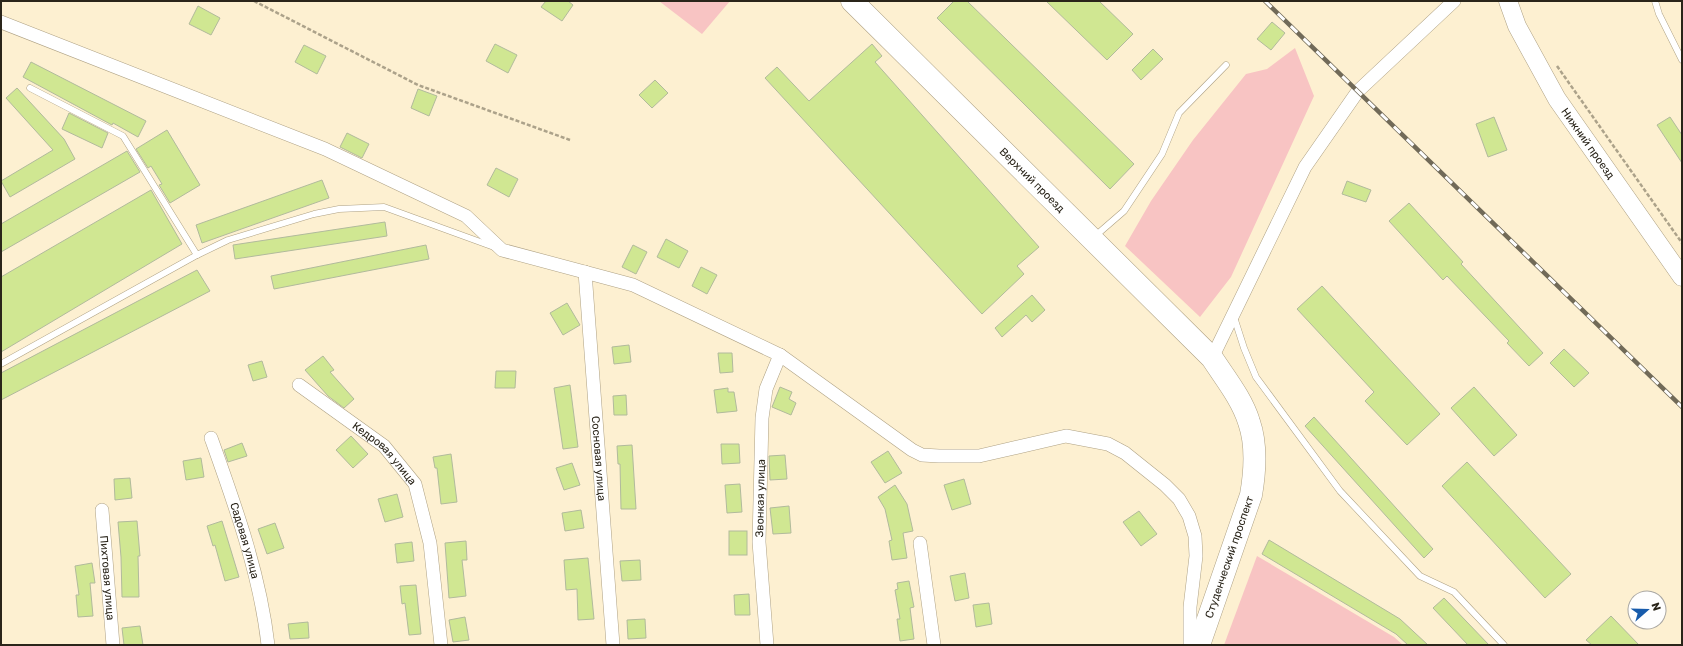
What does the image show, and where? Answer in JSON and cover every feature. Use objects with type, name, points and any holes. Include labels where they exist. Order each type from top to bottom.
[{"type":"highway","name":"Верхний проезд","points":[[852,1],[1093,238],[1212,358]]},
{"type":"highway","name":"Студенческий проспект","points":[[1199,645],[1251,496],[1255,456],[1250,422],[1240,401],[1212,358]]},
{"type":"street","points":[[1212,358],[1305,167],[1358,91],[1454,1]]},
{"type":"street","name":"Нижний проезд","points":[[1508,1],[1517,26],[1557,99],[1682,277]]},
{"type":"street","points":[[1,22],[325,149],[466,216],[502,250]]},
{"type":"street","points":[[585,272],[633,285],[780,354],[912,450],[922,455],[979,456],[1066,436],[1108,444],[1125,453],[1165,485],[1179,499],[1189,516],[1195,536],[1196,556],[1190,607],[1190,645]]},
{"type":"street","name":"Сосновая улица","points":[[585,272],[613,645]]},
{"type":"street","name":"Звонкая улица","points":[[767,645],[759,542],[762,418],[766,389],[780,354]]},
{"type":"street","name":"Кедровая улица","points":[[298,385],[384,446],[415,484],[430,542],[441,645]]},
{"type":"street","name":"Садовая улица","points":[[210,438],[241,529],[264,613],[268,645]]},
{"type":"street","name":"Пихтовая улица","points":[[102,510],[113,645]]},
{"type":"street","points":[[920,543],[934,645]]},
{"type":"lane","points":[[1655,1],[1659,14],[1682,60]]},
{"type":"lane","points":[[1093,238],[1124,211],[1162,154],[1179,113],[1226,65]]},
{"type":"lane","points":[[30,88],[123,136],[197,255]]},
{"type":"lane","points":[[1,364],[197,255],[228,240],[314,214],[339,209],[384,207],[502,250],[585,272]]},
{"type":"lane","points":[[1234,314],[1244,348],[1256,377],[1340,491],[1420,576],[1454,592],[1504,645]]},
{"type":"path","points":[[254,1],[418,85],[570,140]]},
{"type":"path","points":[[1556,64],[1682,243]]},
{"type":"shaded area","points":[[659,1],[730,1],[702,34]]},
{"type":"shaded area","points":[[1295,48],[1314,96],[1231,277],[1200,317],[1125,246],[1151,201],[1193,140],[1246,74],[1267,69]]},
{"type":"shaded area","points":[[1257,556],[1394,637],[1403,645],[1224,645]]},
{"type":"building","points":[[546,1],[568,1],[573,5],[562,21],[541,7]]},
{"type":"building","points":[[954,1],[967,1],[1134,164],[1110,189],[937,18]]},
{"type":"building","points":[[1046,1],[1099,1],[1133,34],[1107,60]]},
{"type":"building","points":[[198,6],[220,18],[211,35],[189,24]]},
{"type":"building","points":[[1272,22],[1285,33],[1271,50],[1257,39]]},
{"type":"building","points":[[495,44],[517,55],[508,73],[486,61]]},
{"type":"building","points":[[872,44],[882,56],[875,62],[1039,247],[1017,266],[1024,274],[982,314],[765,78],[777,67],[809,101]]},
{"type":"building","points":[[304,45],[326,56],[317,74],[295,62]]},
{"type":"building","points":[[1153,49],[1163,59],[1141,80],[1132,70]]},
{"type":"building","points":[[31,62],[146,121],[138,137],[113,123],[112,125],[23,77]]},
{"type":"building","points":[[655,80],[668,93],[652,108],[639,95]]},
{"type":"building","points":[[17,88],[64,139],[75,159],[10,197],[1,181],[53,150],[6,98]]},
{"type":"building","points":[[418,89],[437,96],[429,116],[411,108]]},
{"type":"building","points":[[69,113],[108,133],[102,148],[62,129]]},
{"type":"building","points":[[1494,117],[1507,150],[1488,157],[1476,124]]},
{"type":"building","points":[[1670,117],[1682,135],[1682,163],[1657,125]]},
{"type":"building","points":[[167,130],[200,185],[170,203],[159,185],[162,184],[151,166],[148,168],[136,149]]},
{"type":"building","points":[[347,133],[369,144],[362,158],[340,147]]},
{"type":"building","points":[[127,151],[140,172],[1,252],[1,224]]},
{"type":"building","points":[[496,168],[518,179],[509,197],[487,185]]},
{"type":"building","points":[[322,180],[329,198],[202,243],[196,225]]},
{"type":"building","points":[[1347,181],[1371,190],[1366,202],[1342,194]]},
{"type":"building","points":[[151,190],[182,244],[1,352],[1,277]]},
{"type":"building","points":[[1409,203],[1463,262],[1461,264],[1543,353],[1529,366],[1507,343],[1509,341],[1447,276],[1443,280],[1389,221]]},
{"type":"building","points":[[385,222],[387,236],[235,259],[233,245]]},
{"type":"building","points":[[666,239],[688,251],[679,268],[657,257]]},
{"type":"building","points":[[426,245],[429,259],[274,289],[271,276]]},
{"type":"building","points":[[633,245],[647,252],[636,274],[622,267]]},
{"type":"building","points":[[701,267],[717,275],[707,294],[692,286]]},
{"type":"building","points":[[197,270],[210,291],[1,400],[1,373]]},
{"type":"building","points":[[1322,286],[1440,414],[1407,445],[1365,401],[1374,392],[1297,309]]},
{"type":"building","points":[[1032,295],[1045,310],[1032,322],[1026,315],[1002,337],[995,328]]},
{"type":"building","points":[[567,303],[580,325],[563,335],[550,313]]},
{"type":"building","points":[[629,345],[631,362],[614,364],[612,347]]},
{"type":"building","points":[[1564,349],[1589,373],[1574,387],[1550,363]]},
{"type":"building","points":[[718,353],[732,353],[733,372],[720,373]]},
{"type":"building","points":[[323,356],[334,370],[330,372],[354,399],[344,408],[328,396],[305,370]]},
{"type":"building","points":[[262,361],[267,377],[253,381],[248,365]]},
{"type":"building","points":[[496,371],[516,371],[515,388],[495,388]]},
{"type":"building","points":[[570,385],[578,447],[563,449],[554,388]]},
{"type":"building","points":[[780,387],[792,392],[789,399],[796,403],[791,415],[772,407]]},
{"type":"building","points":[[1474,387],[1517,435],[1494,456],[1451,408]]},
{"type":"building","points":[[728,388],[728,392],[734,392],[737,411],[717,413],[714,390]]},
{"type":"building","points":[[626,395],[627,415],[614,415],[613,396]]},
{"type":"building","points":[[1314,417],[1433,549],[1424,558],[1305,426]]},
{"type":"building","points":[[351,436],[368,454],[353,468],[336,450]]},
{"type":"building","points":[[242,443],[247,456],[228,462],[224,450]]},
{"type":"building","points":[[721,444],[739,444],[740,463],[722,464]]},
{"type":"building","points":[[632,445],[636,509],[621,509],[620,464],[618,464],[617,446]]},
{"type":"building","points":[[888,451],[902,473],[885,483],[871,462]]},
{"type":"building","points":[[451,454],[457,502],[441,504],[437,468],[435,468],[433,457]]},
{"type":"building","points":[[785,455],[787,479],[770,480],[769,456]]},
{"type":"building","points":[[201,458],[204,477],[186,480],[183,461]]},
{"type":"building","points":[[1467,462],[1571,574],[1545,598],[1442,486]]},
{"type":"building","points":[[572,463],[580,485],[564,490],[556,468]]},
{"type":"building","points":[[130,478],[132,498],[115,500],[114,479]]},
{"type":"building","points":[[964,479],[971,504],[952,510],[944,485]]},
{"type":"building","points":[[740,484],[742,512],[727,513],[725,485]]},
{"type":"building","points":[[895,485],[907,504],[913,531],[903,533],[907,558],[892,560],[889,541],[892,540],[885,509],[878,497]]},
{"type":"building","points":[[397,494],[403,517],[385,522],[378,499]]},
{"type":"building","points":[[789,506],[791,533],[773,534],[770,508]]},
{"type":"building","points":[[581,510],[584,528],[565,531],[562,513]]},
{"type":"building","points":[[1139,511],[1157,534],[1141,546],[1123,522]]},
{"type":"building","points":[[137,521],[140,556],[138,556],[139,597],[122,597],[118,522]]},
{"type":"building","points":[[222,521],[239,577],[225,581],[215,545],[213,546],[207,526]]},
{"type":"building","points":[[275,523],[284,548],[267,554],[258,529]]},
{"type":"building","points":[[729,531],[747,531],[747,555],[729,555]]},
{"type":"building","points":[[1269,540],[1400,619],[1428,645],[1408,645],[1396,634],[1262,554]]},
{"type":"building","points":[[466,541],[467,560],[462,560],[466,596],[449,598],[445,543]]},
{"type":"building","points":[[412,542],[414,561],[397,563],[395,544]]},
{"type":"building","points":[[588,558],[594,619],[578,620],[577,589],[566,590],[564,560]]},
{"type":"building","points":[[640,560],[641,580],[622,581],[620,561]]},
{"type":"building","points":[[92,563],[95,583],[90,583],[93,616],[78,617],[76,595],[79,595],[75,566]]},
{"type":"building","points":[[965,573],[969,598],[955,601],[950,576]]},
{"type":"building","points":[[909,581],[914,607],[910,608],[914,639],[900,641],[897,619],[900,619],[895,590],[898,589],[897,583]]},
{"type":"building","points":[[416,585],[421,634],[409,635],[405,603],[402,604],[400,586]]},
{"type":"building","points":[[749,594],[750,615],[735,615],[734,595]]},
{"type":"building","points":[[1444,598],[1489,645],[1468,645],[1433,608]]},
{"type":"building","points":[[989,603],[992,624],[976,627],[973,605]]},
{"type":"building","points":[[1611,616],[1639,645],[1592,645],[1586,640]]},
{"type":"building","points":[[465,617],[469,640],[453,642],[449,620]]},
{"type":"building","points":[[645,619],[646,638],[628,639],[627,620]]},
{"type":"building","points":[[308,622],[309,638],[290,639],[288,624]]},
{"type":"building","points":[[140,626],[143,645],[124,645],[122,628]]},
{"type":"railway","points":[[1265,1],[1682,407]]}]
